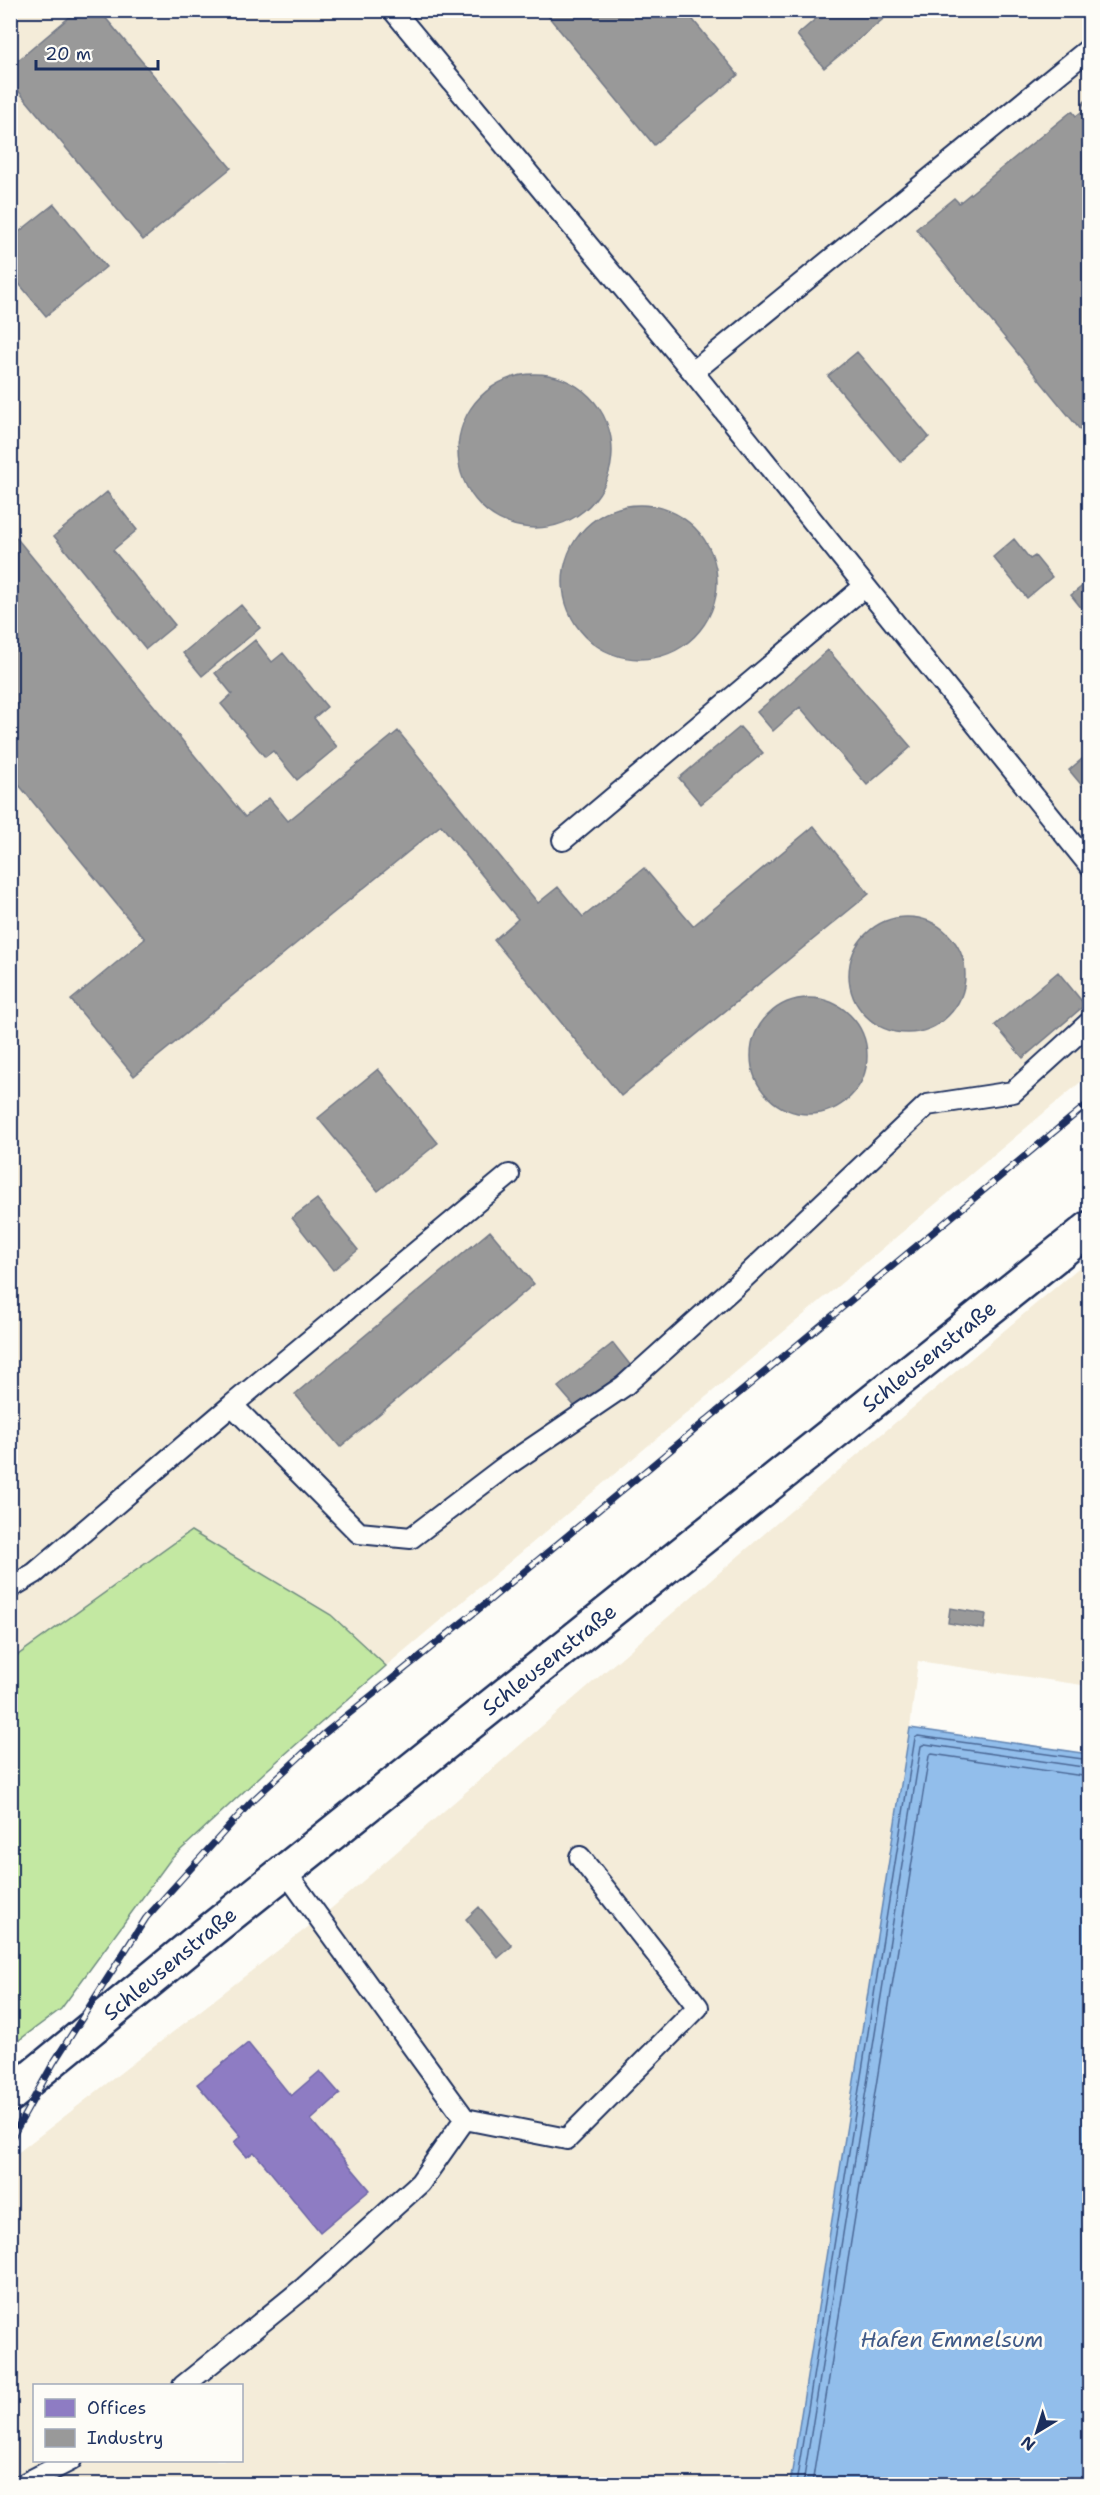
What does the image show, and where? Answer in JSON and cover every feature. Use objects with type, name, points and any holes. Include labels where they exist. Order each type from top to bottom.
[{"type":"street","name":"Schleusenstraße","points":[[10,2095],[285,1871],[1089,1228]]},
{"type":"lane","points":[[393,10],[693,372],[1089,866]]},
{"type":"lane","points":[[693,372],[1089,48]]},
{"type":"lane","points":[[563,840],[865,586]]},
{"type":"lane","points":[[232,1405],[359,1533],[411,1538],[503,1468],[624,1386],[744,1278],[927,1105],[1013,1092],[1089,1022]]},
{"type":"lane","points":[[10,1588],[34,1573],[509,1175]]},
{"type":"lane","points":[[285,1871],[465,2119],[567,2139],[698,2007],[580,1857]]},
{"type":"lane","points":[[184,2384],[305,2288],[420,2183],[465,2119]]},
{"type":"lane","points":[[24,2484],[67,2462]]},
{"type":"shaded area","points":[[11,11],[1089,11],[1089,1075],[386,1666],[331,1615],[11,1660]]},
{"type":"shaded area","points":[[1089,1259],[1089,1686],[918,1661],[910,1728],[790,2484],[11,2484],[11,2158],[326,1913],[786,1515]]},
{"type":"green space","points":[[191,1531],[331,1615],[386,1666],[267,1770],[170,1860],[61,2009],[11,2046],[11,1660]]},
{"type":"water","name":"Hafen Emmelsum","points":[[910,1728],[1089,1754],[1089,2484],[790,2484]]},
{"type":"building: Offices","points":[[248,2043],[291,2096],[320,2071],[340,2094],[311,2120],[370,2190],[320,2232],[254,2152],[247,2157],[234,2142],[241,2136],[197,2084]]},
{"type":"building: Industry","points":[[78,10],[99,10],[231,168],[143,240],[10,81],[10,67]]},
{"type":"building: Industry","points":[[543,10],[685,10],[738,75],[654,145]]},
{"type":"building: Industry","points":[[826,10],[894,10],[824,68],[797,35]]},
{"type":"building: Industry","points":[[1090,97],[1090,442],[916,229],[954,198],[959,203],[1072,111],[1076,116],[1086,108],[1083,103]]},
{"type":"building: Industry","points":[[54,204],[106,267],[46,316],[10,273],[10,239]]},
{"type":"building: Industry","points":[[857,352],[929,437],[900,462],[828,376]]},
{"type":"building: Industry","points":[[535,374],[564,380],[578,387],[589,397],[599,408],[606,422],[612,451],[606,480],[599,494],[589,505],[578,515],[564,522],[535,528],[506,522],[492,515],[481,505],[471,494],[464,480],[458,451],[464,422],[471,408],[481,397],[492,387],[506,380]]},
{"type":"building: Industry","points":[[107,492],[137,530],[113,550],[175,625],[146,649],[54,536]]},
{"type":"building: Industry","points":[[640,505],[669,511],[683,518],[694,528],[704,539],[711,553],[717,582],[711,611],[704,625],[694,636],[683,646],[669,653],[640,659],[611,653],[597,646],[586,636],[576,625],[569,611],[563,582],[569,553],[576,539],[586,528],[597,518],[611,511]]},
{"type":"building: Industry","points":[[10,530],[245,817],[269,798],[288,821],[398,731],[538,903],[558,887],[583,917],[644,868],[693,926],[814,826],[869,894],[621,1096],[494,940],[518,919],[441,825],[134,1076],[71,1000],[145,939],[10,774]]},
{"type":"building: Industry","points":[[1014,539],[1030,559],[1035,556],[1052,577],[1027,598],[993,557]]},
{"type":"building: Industry","points":[[1090,580],[1090,619],[1071,595]]},
{"type":"building: Industry","points":[[241,605],[260,628],[202,676],[183,653]]},
{"type":"building: Industry","points":[[255,640],[272,662],[283,653],[327,707],[314,718],[337,747],[297,780],[273,751],[265,757],[221,704],[232,694],[215,673]]},
{"type":"building: Industry","points":[[828,650],[911,747],[867,785],[800,707],[773,731],[757,712]]},
{"type":"building: Industry","points":[[740,727],[763,753],[701,804],[679,778]]},
{"type":"building: Industry","points":[[1089,753],[1090,784],[1084,788],[1069,770]]},
{"type":"building: Industry","points":[[907,917],[929,922],[948,934],[960,953],[965,975],[960,997],[948,1016],[929,1028],[907,1033],[885,1028],[866,1016],[854,997],[849,975],[854,953],[866,934],[885,922]]},
{"type":"building: Industry","points":[[1058,972],[1085,1005],[1023,1058],[995,1025]]},
{"type":"building: Industry","points":[[809,998],[831,1003],[850,1015],[862,1034],[867,1056],[862,1078],[850,1097],[831,1109],[809,1114],[787,1109],[768,1097],[756,1078],[751,1056],[756,1034],[768,1015],[787,1003]]},
{"type":"building: Industry","points":[[378,1069],[438,1143],[378,1191],[318,1118]]},
{"type":"building: Industry","points":[[317,1199],[358,1250],[333,1270],[292,1218]]},
{"type":"building: Industry","points":[[490,1231],[534,1284],[340,1447],[295,1394]]},
{"type":"building: Industry","points":[[613,1343],[631,1366],[577,1409],[558,1387]]},
{"type":"building: Industry","points":[[950,1608],[986,1614],[984,1629],[948,1623]]},
{"type":"building: Industry","points":[[479,1907],[512,1946],[498,1958],[466,1919]]},
{"type":"railway","points":[[10,2141],[54,2062],[146,1918],[251,1802],[325,1733],[485,1604],[1090,1102]]}]
